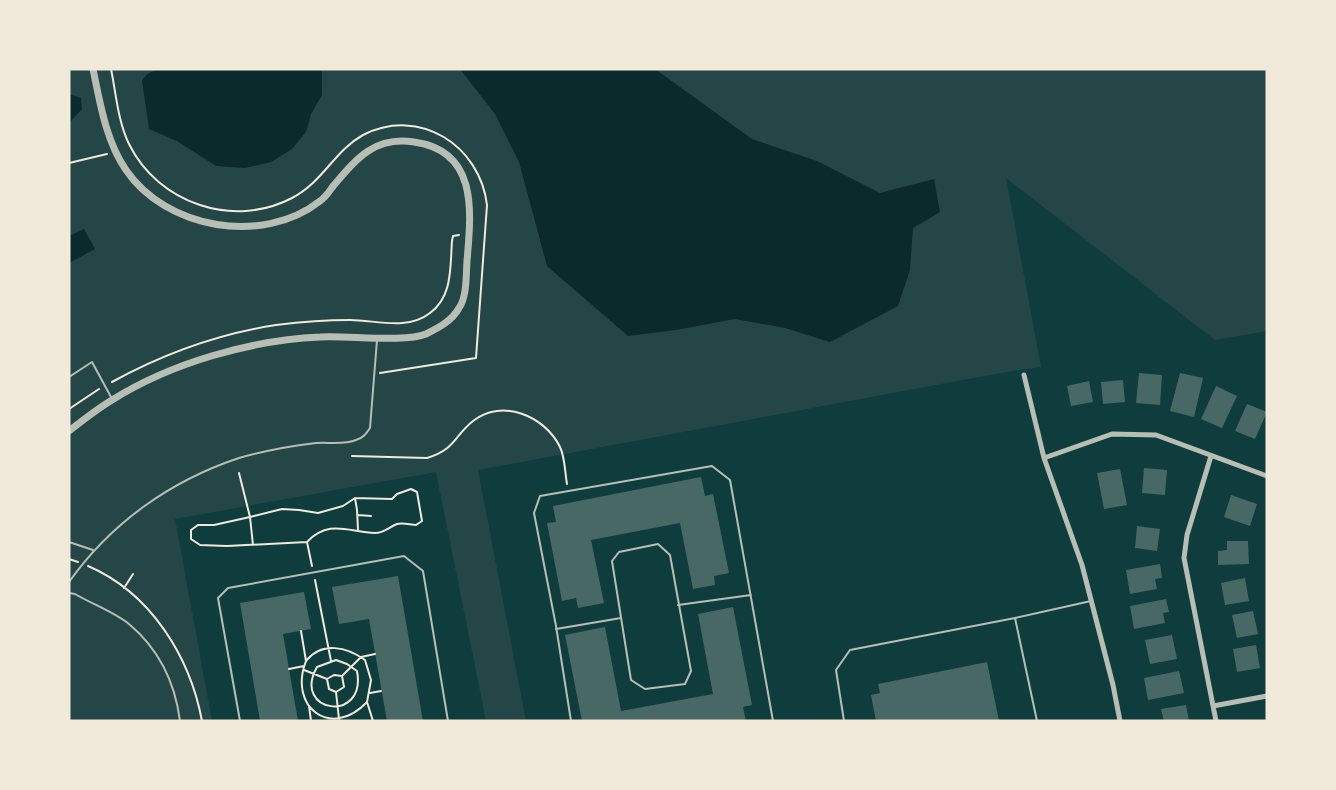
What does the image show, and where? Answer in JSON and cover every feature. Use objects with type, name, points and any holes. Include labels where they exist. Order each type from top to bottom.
[{"type":"street","points":[[69,431],[113,399],[168,372],[229,351],[319,336],[419,337],[442,326],[460,308],[465,285],[469,235],[471,202],[464,178],[454,162],[446,155],[436,148],[412,141],[396,141],[372,148],[359,156],[321,201],[292,216],[260,225],[229,226],[202,222],[174,212],[140,188],[124,168],[109,138],[93,69]]},
{"type":"street","points":[[1024,375],[1044,458],[1082,565],[1120,721]]},
{"type":"street","points":[[1044,458],[1112,434],[1156,435],[1267,476]]},
{"type":"street","points":[[1211,456],[1187,535],[1184,558],[1216,721]]},
{"type":"street","points":[[1213,706],[1267,696]]},
{"type":"lane","points":[[69,582],[93,550],[123,522],[160,494],[213,468],[275,449],[315,443],[354,441],[363,437],[370,429],[377,337]]},
{"type":"lane","points":[[69,377],[92,362],[113,399]]},
{"type":"lane","points":[[571,721],[534,513],[540,496],[712,466],[730,480],[773,721]]},
{"type":"lane","points":[[69,542],[93,550]]},
{"type":"lane","points":[[658,544],[670,555],[678,605],[691,671],[685,684],[645,689],[631,680],[612,561],[618,552],[658,544]]},
{"type":"lane","points":[[240,721],[218,598],[228,588],[404,556],[423,571],[448,721]]},
{"type":"lane","points":[[69,593],[75,594],[128,624],[157,655],[177,697],[180,721]]},
{"type":"lane","points":[[678,605],[752,595]]},
{"type":"lane","points":[[844,721],[836,670],[850,650],[1091,601]]},
{"type":"lane","points":[[556,629],[621,618]]},
{"type":"lane","points":[[1015,618],[1037,721]]},
{"type":"path","points":[[69,163],[116,151],[129,145]]},
{"type":"path","points":[[69,409],[141,367],[177,352],[248,330],[305,322],[350,320],[398,323],[422,318],[436,308],[448,287],[453,236],[458,234],[485,237]]},
{"type":"path","points":[[374,374],[476,358]]},
{"type":"path","points":[[352,456],[427,458],[446,449],[482,415],[510,410],[534,419],[560,447],[568,491]]},
{"type":"path","points":[[239,473],[250,517],[253,545]]},
{"type":"path","points":[[411,489],[417,492],[422,521],[416,525],[399,523],[376,533],[342,527],[316,532],[307,542],[253,545],[200,544],[191,538],[191,530],[198,525],[214,525],[282,509],[318,513],[343,506],[355,498],[392,499],[397,494],[411,489]]},
{"type":"path","points":[[355,498],[358,530]]},
{"type":"path","points":[[358,515],[371,516]]},
{"type":"path","points":[[307,542],[331,662]]},
{"type":"path","points":[[69,559],[94,569],[124,588],[156,619],[178,650],[193,685],[202,721]]},
{"type":"path","points":[[124,588],[133,574]]},
{"type":"path","points":[[301,631],[306,661]]},
{"type":"path","points":[[338,648],[361,657],[369,669],[371,680],[370,693],[360,709],[339,719],[328,719],[306,704],[302,693],[303,668],[309,657],[327,649],[338,648]]},
{"type":"path","points":[[342,676],[361,657],[375,654]]},
{"type":"path","points":[[336,660],[351,667],[357,672],[359,682],[357,693],[348,703],[338,707],[326,706],[317,700],[312,690],[313,674],[317,667],[336,660]]},
{"type":"path","points":[[289,669],[303,668],[327,680]]},
{"type":"path","points":[[327,680],[334,675],[342,676]]},
{"type":"path","points":[[336,692],[344,687],[342,676]]},
{"type":"path","points":[[327,680],[329,689],[336,692]]},
{"type":"path","points":[[370,693],[381,691]]},
{"type":"path","points":[[336,692],[339,719]]},
{"type":"path","points":[[366,702],[373,721]]},
{"type":"path","points":[[309,706],[311,721]]},
{"type":"shaded area","points":[[69,69],[1267,69],[1267,331],[1215,340],[1006,178],[1041,367],[478,470],[526,721],[486,721],[436,472],[175,519],[212,721],[69,721]]},
{"type":"shaded area","points":[[165,69],[322,69],[322,95],[311,114],[306,132],[292,149],[271,162],[245,168],[216,166],[177,141],[149,129],[142,81],[149,73]]},
{"type":"shaded area","points":[[460,69],[655,69],[752,139],[817,161],[880,193],[934,179],[940,212],[913,228],[910,270],[898,306],[830,342],[785,328],[735,319],[628,336],[547,266],[519,162],[495,114]]},
{"type":"shaded area","points":[[69,94],[81,98],[82,109],[69,123]]},
{"type":"shaded area","points":[[84,229],[95,249],[69,263],[69,236]]},
{"type":"building","points":[[1139,373],[1162,375],[1160,405],[1136,403]]},
{"type":"building","points":[[1180,373],[1203,378],[1194,417],[1170,411]]},
{"type":"building","points":[[1123,380],[1125,402],[1103,404],[1101,382]]},
{"type":"building","points":[[1089,381],[1093,402],[1071,406],[1067,386]]},
{"type":"building","points":[[1216,386],[1237,396],[1222,428],[1201,419]]},
{"type":"building","points":[[1247,404],[1267,412],[1255,439],[1235,431]]},
{"type":"building","points":[[1144,468],[1167,470],[1165,495],[1142,493]]},
{"type":"building","points":[[1120,469],[1127,505],[1104,509],[1097,473]]},
{"type":"building","points":[[701,477],[705,496],[713,494],[729,573],[714,576],[715,585],[693,589],[680,523],[591,540],[604,603],[578,608],[576,598],[562,601],[547,523],[556,522],[553,506]]},
{"type":"building","points":[[1231,495],[1257,504],[1250,526],[1224,517]]},
{"type":"building","points":[[1137,526],[1160,529],[1157,551],[1135,548]]},
{"type":"building","points":[[1227,541],[1248,541],[1249,564],[1218,565],[1218,551],[1227,550]]},
{"type":"building","points":[[1160,564],[1162,578],[1155,579],[1157,589],[1130,594],[1126,570]]},
{"type":"building","points":[[398,576],[423,721],[387,721],[369,619],[339,624],[332,587]]},
{"type":"building","points":[[1245,578],[1249,601],[1225,605],[1221,583]]},
{"type":"building","points":[[304,592],[311,629],[283,634],[298,721],[260,721],[240,603]]},
{"type":"building","points":[[1166,599],[1169,612],[1163,613],[1165,623],[1134,629],[1130,606]]},
{"type":"building","points":[[733,607],[752,705],[743,707],[746,721],[582,721],[565,635],[605,627],[621,711],[713,694],[698,614]]},
{"type":"building","points":[[1253,611],[1258,634],[1237,638],[1232,615]]},
{"type":"building","points":[[1172,635],[1177,659],[1150,664],[1145,640]]},
{"type":"building","points":[[1256,645],[1260,668],[1237,672],[1233,649]]},
{"type":"building","points":[[987,662],[999,721],[876,721],[871,695],[880,693],[878,684]]},
{"type":"building","points":[[1179,671],[1184,693],[1148,700],[1144,678]]},
{"type":"building","points":[[1186,705],[1189,721],[1164,721],[1161,709]]}]
